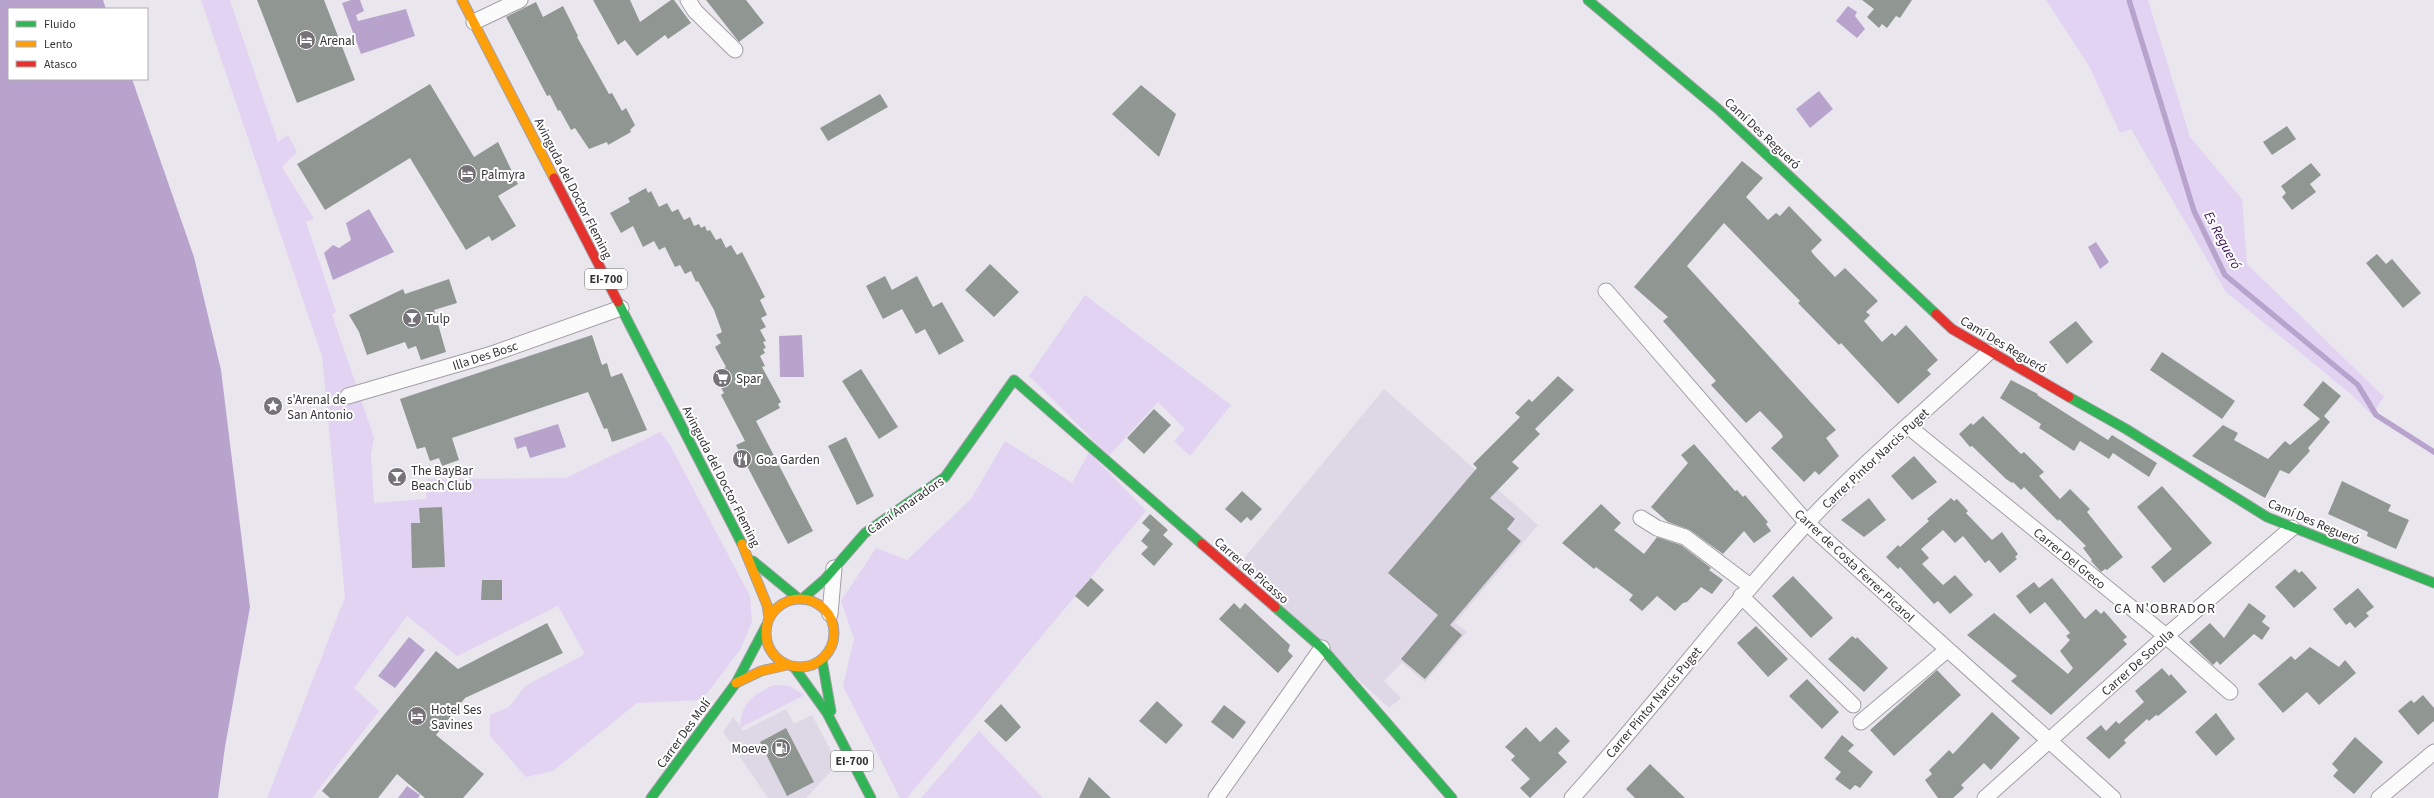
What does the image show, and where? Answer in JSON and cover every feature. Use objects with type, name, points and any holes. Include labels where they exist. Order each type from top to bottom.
[{"type":"street","name":"Avinguda del Doctor Fleming","points":[[462,0],[750,559],[767,622],[766,638],[770,650],[777,659],[790,666],[812,689],[834,723],[872,798]]},
{"type":"street","points":[[474,22],[520,0]]},
{"type":"street","points":[[688,0],[695,11],[735,50]]},
{"type":"street","name":"Camí Des Regueró","points":[[1588,0],[1723,113],[1952,329],[1989,352],[2126,429],[2267,517],[2434,584]]},
{"type":"street","name":"Carrer de Costa Ferrer Picarol","points":[[1606,291],[1807,523],[2048,742],[2113,798]]},
{"type":"street","name":"Illa Des Bosc","points":[[348,396],[492,354],[621,308]]},
{"type":"street","name":"Carrer Pintor Narcis Puget","points":[[1572,798],[1745,591],[1807,523],[1989,352]]},
{"type":"street","name":"Camí Amaradors","points":[[800,599],[820,584],[849,548],[864,534],[888,516],[935,487],[945,478],[1014,380]]},
{"type":"street","name":"Carrer de Picasso","points":[[1014,380],[1322,648],[1452,798]]},
{"type":"street","name":"Carrer Del Greco","points":[[1909,427],[2166,636],[2230,692]]},
{"type":"street","points":[[1641,518],[1657,528],[1685,538],[1745,591],[1853,705]]},
{"type":"street","name":"Carrer De Sorolla","points":[[1985,798],[2166,636],[2292,528]]},
{"type":"street","name":"Avinguda del Doctor Fleming","points":[[750,559],[800,599],[816,602],[830,614]]},
{"type":"street","points":[[790,666],[814,665],[822,660],[833,643],[834,624],[830,614],[834,568]]},
{"type":"street","points":[[767,622],[781,604],[800,599]]},
{"type":"street","name":"Carrer Des Molí","points":[[651,798],[736,683],[767,622]]},
{"type":"street","points":[[1216,798],[1322,648]]},
{"type":"street","points":[[1861,722],[1947,650]]},
{"type":"street","name":"Avinguda del Doctor Fleming","points":[[822,660],[834,723]]},
{"type":"street","name":"Carrer Des Molí","points":[[736,683],[761,671],[790,666]]},
{"type":"street","points":[[2379,798],[2434,752]]},
{"type":"shaded area","points":[[0,0],[103,0],[106,8],[8,8],[8,80],[132,80],[194,257],[221,370],[250,607],[225,747],[218,798],[0,798]]},
{"type":"shaded area","points":[[201,0],[230,0],[278,142],[288,135],[297,152],[282,167],[314,219],[306,222],[336,312],[332,314],[374,438],[371,454],[374,503],[426,499],[427,479],[566,478],[660,432],[670,445],[750,596],[752,622],[740,650],[702,700],[637,703],[553,771],[526,777],[490,736],[490,715],[509,707],[525,686],[585,654],[558,606],[457,656],[407,616],[354,688],[379,711],[312,798],[267,798],[345,597],[322,356]]},
{"type":"shaded area","points":[[351,0],[360,0],[364,11],[356,15],[358,21],[406,9],[415,36],[361,54],[342,3]]},
{"type":"shaded area","points":[[2046,0],[2148,0],[2190,137],[2242,199],[2247,264],[2384,397],[2372,415],[2352,395],[2226,292],[2131,129],[2120,133],[2089,66]]},
{"type":"shaded area","points":[[1848,6],[1857,12],[1855,16],[1865,29],[1857,38],[1836,21]]},
{"type":"shaded area","points":[[1819,91],[1833,109],[1810,128],[1796,109]]},
{"type":"shaded area","points":[[369,209],[394,252],[333,280],[324,253],[333,245],[339,248],[351,240],[346,223]]},
{"type":"shaded area","points":[[2096,242],[2109,262],[2100,269],[2088,247]]},
{"type":"shaded area","points":[[1085,295],[1231,405],[1190,456],[1174,441],[1185,429],[1158,402],[1109,456],[1029,376]]},
{"type":"shaded area","points":[[802,335],[804,377],[780,377],[779,336]]},
{"type":"shaded area","points":[[1384,389],[1538,525],[1455,623],[1467,632],[1425,682],[1402,663],[1384,681],[1401,698],[1389,708],[1236,568]]},
{"type":"shaded area","points":[[558,424],[566,447],[530,458],[526,446],[517,449],[514,438]]},
{"type":"shaded area","points":[[1005,441],[1072,483],[1089,452],[1146,511],[907,798],[900,798],[843,686],[854,639],[841,601],[876,548],[907,560],[971,499]]},
{"type":"shaded area","points":[[409,637],[425,650],[395,688],[378,676]]},
{"type":"shaded area","points":[[774,685],[789,686],[805,695],[740,728],[743,712],[750,700],[760,692]]},
{"type":"shaded area","name":"Moeve","points":[[786,709],[794,724],[812,715],[838,764],[806,798],[768,798],[723,732],[733,717],[743,731]]},
{"type":"shaded area","points":[[979,731],[1043,798],[921,798]]},
{"type":"shaded area","points":[[407,786],[420,795],[418,798],[398,798]]},
{"type":"building","name":"Arenal","points":[[257,0],[324,0],[355,80],[297,103]]},
{"type":"building","points":[[593,0],[630,0],[640,22],[671,0],[674,0],[691,23],[668,39],[665,35],[637,56],[625,40],[618,45]]},
{"type":"building","points":[[706,0],[746,0],[764,23],[739,42]]},
{"type":"building","points":[[1862,0],[1912,0],[1900,18],[1896,16],[1887,28],[1882,24],[1879,28],[1867,17],[1874,9]]},
{"type":"building","points":[[536,2],[543,17],[563,6],[578,36],[577,37],[609,94],[612,93],[622,111],[626,108],[635,125],[630,130],[631,132],[608,145],[607,142],[589,149],[575,128],[571,130],[560,110],[558,111],[550,95],[547,96],[506,17]]},
{"type":"building","name":"Palmyra","points":[[430,84],[474,157],[498,142],[518,184],[498,196],[516,226],[492,241],[489,236],[466,250],[410,158],[325,210],[297,164]]},
{"type":"building","points":[[1141,85],[1176,114],[1159,157],[1112,114]]},
{"type":"building","points":[[880,94],[888,107],[828,141],[820,128]]},
{"type":"building","points":[[2287,126],[2296,139],[2272,155],[2263,142]]},
{"type":"building","points":[[1742,161],[1763,178],[1746,197],[1768,220],[1776,213],[1780,216],[1789,206],[1822,240],[1811,251],[1814,255],[1835,277],[1845,268],[1878,301],[1866,312],[1870,315],[1864,321],[1882,342],[1892,333],[1895,336],[1906,325],[1938,360],[1927,370],[1931,374],[1898,404],[1841,343],[1839,345],[1798,303],[1800,301],[1724,223],[1687,266],[1836,430],[1826,438],[1839,456],[1819,475],[1815,471],[1804,482],[1771,448],[1783,437],[1781,433],[1760,411],[1746,423],[1711,385],[1716,381],[1663,321],[1668,317],[1634,287]]},
{"type":"building","points":[[2311,163],[2321,175],[2310,184],[2316,192],[2292,210],[2282,197],[2286,193],[2281,186]]},
{"type":"building","points":[[646,188],[648,193],[651,191],[659,207],[667,203],[672,212],[678,209],[684,220],[690,217],[694,226],[699,224],[701,228],[705,226],[707,231],[710,230],[716,240],[721,238],[726,248],[731,245],[737,255],[742,252],[765,297],[760,300],[767,315],[761,318],[766,327],[760,330],[766,341],[763,342],[766,348],[763,349],[765,353],[760,356],[765,366],[762,367],[781,402],[778,404],[780,408],[756,421],[813,531],[788,544],[736,445],[745,441],[721,395],[724,393],[714,374],[726,367],[715,347],[721,343],[716,335],[722,332],[714,310],[698,281],[696,282],[691,271],[685,274],[680,265],[675,267],[665,247],[659,250],[654,241],[643,247],[633,226],[621,233],[610,213],[630,202],[628,198]]},
{"type":"building","points":[[2377,254],[2386,264],[2392,259],[2421,293],[2403,308],[2366,263]]},
{"type":"building","points":[[990,264],[1019,292],[994,317],[965,290]]},
{"type":"building","points":[[885,276],[892,290],[917,276],[933,307],[942,302],[964,341],[939,355],[925,329],[916,334],[902,309],[883,319],[866,286]]},
{"type":"building","name":"Tulp","points":[[449,279],[457,303],[434,310],[446,352],[421,360],[416,346],[408,349],[405,342],[367,355],[359,332],[349,315],[403,289],[405,294]]},
{"type":"building","points":[[2076,321],[2093,342],[2067,364],[2049,342]]},
{"type":"building","points":[[592,335],[602,365],[607,363],[611,377],[622,373],[647,430],[612,442],[607,428],[604,429],[588,392],[452,438],[459,460],[442,466],[439,458],[430,461],[425,447],[417,449],[400,399]]},
{"type":"building","points":[[2162,352],[2235,401],[2222,419],[2150,370]]},
{"type":"building","points":[[861,369],[898,427],[879,439],[842,381]]},
{"type":"building","points":[[1558,376],[1574,390],[1535,429],[1540,434],[1512,462],[1519,468],[1490,498],[1515,519],[1507,529],[1521,541],[1450,625],[1462,635],[1425,679],[1401,659],[1438,615],[1388,573],[1477,468],[1473,464],[1520,417],[1515,413],[1529,399],[1532,402]]},
{"type":"building","points":[[2011,380],[2038,394],[2037,395],[2108,440],[2112,435],[2157,463],[2149,477],[2113,453],[2109,459],[2080,441],[2074,451],[2039,428],[2041,424],[2000,398]]},
{"type":"building","points":[[2323,381],[2341,396],[2324,416],[2330,422],[2308,448],[2310,451],[2289,474],[2280,470],[2265,498],[2192,456],[2223,425],[2238,433],[2234,440],[2268,459],[2285,441],[2290,445],[2320,419],[2303,405]]},
{"type":"building","points":[[1154,409],[1171,425],[1144,454],[1127,438]]},
{"type":"building","points":[[1983,416],[2021,454],[2024,452],[2044,472],[2039,476],[2060,499],[2070,489],[2090,509],[2087,512],[2123,557],[2107,570],[2105,569],[2101,572],[2091,561],[2092,560],[2083,548],[2086,546],[2059,519],[2058,521],[2024,487],[2021,490],[2013,482],[2012,483],[2006,479],[1972,446],[1970,447],[1959,434],[1971,423],[1973,425]]},
{"type":"building","points":[[846,437],[874,496],[857,505],[828,446]]},
{"type":"building","points":[[1694,444],[1735,491],[1737,490],[1743,497],[1745,495],[1768,522],[1766,524],[1771,531],[1754,543],[1744,531],[1723,554],[1690,530],[1668,522],[1651,507],[1688,463],[1681,455]]},
{"type":"building","points":[[1914,456],[1937,482],[1912,500],[1891,476]]},
{"type":"building","points":[[2342,481],[2391,505],[2388,511],[2409,520],[2396,549],[2367,536],[2368,532],[2328,514]]},
{"type":"building","points":[[2162,486],[2212,543],[2164,583],[2151,567],[2172,549],[2137,507]]},
{"type":"building","points":[[1242,491],[1262,509],[1251,521],[1247,517],[1241,523],[1225,509]]},
{"type":"building","points":[[1869,498],[1886,520],[1864,537],[1841,520]]},
{"type":"building","points":[[1951,498],[1954,501],[1957,499],[1968,511],[1966,513],[1992,540],[2002,532],[2018,554],[2015,557],[2017,559],[2000,573],[1989,560],[1985,563],[1963,536],[1955,543],[1943,530],[1921,549],[1929,558],[1922,564],[1943,585],[1955,575],[1973,595],[1950,614],[1938,601],[1934,604],[1900,567],[1898,569],[1886,557],[1898,545],[1900,547],[1929,521],[1927,519]]},
{"type":"building","points":[[1601,504],[1621,523],[1614,530],[1644,554],[1657,537],[1681,545],[1711,568],[1709,570],[1723,580],[1712,594],[1701,587],[1687,602],[1683,603],[1675,611],[1657,596],[1642,611],[1629,600],[1633,595],[1596,567],[1594,569],[1562,543]]},
{"type":"building","points":[[442,507],[445,567],[412,568],[411,523],[420,523],[419,508]]},
{"type":"building","points":[[1150,514],[1168,530],[1163,535],[1173,544],[1154,566],[1141,554],[1148,547],[1141,541],[1150,530],[1142,523]]},
{"type":"building","points":[[2295,569],[2299,573],[2302,571],[2317,588],[2294,608],[2275,587]]},
{"type":"building","points":[[1793,576],[1833,618],[1811,638],[1772,596]]},
{"type":"building","points":[[1091,578],[1104,590],[1088,607],[1075,596]]},
{"type":"building","points":[[2052,578],[2085,619],[2096,609],[2101,614],[2104,611],[2127,637],[2123,640],[2127,644],[2051,715],[2011,681],[2017,676],[1967,635],[1994,613],[2068,674],[2073,668],[2060,651],[2070,640],[2066,636],[2070,633],[2045,602],[2030,614],[2016,596],[2034,582],[2039,588]]},
{"type":"building","points":[[482,580],[502,580],[502,600],[481,600]]},
{"type":"building","points":[[2358,588],[2374,607],[2366,613],[2369,616],[2355,628],[2350,622],[2346,625],[2333,609]]},
{"type":"building","points":[[1234,603],[1240,609],[1245,603],[1290,645],[1288,651],[1293,656],[1278,673],[1219,619]]},
{"type":"building","points":[[2249,603],[2266,616],[2262,622],[2270,628],[2262,640],[2254,634],[2220,665],[2217,661],[2213,665],[2189,642],[2210,623],[2224,638]]},
{"type":"building","name":"Hotel Ses Savines","points":[[547,623],[563,653],[465,698],[436,735],[484,774],[463,798],[425,798],[397,774],[378,798],[330,798],[322,791],[436,651],[458,669]]},
{"type":"building","points":[[1756,626],[1788,659],[1768,677],[1737,643]]},
{"type":"building","points":[[1852,636],[1856,639],[1857,637],[1888,668],[1864,692],[1828,659]]},
{"type":"building","points":[[2310,647],[2339,667],[2345,660],[2356,673],[2319,705],[2307,692],[2283,713],[2258,684],[2291,656],[2295,660]]},
{"type":"building","points":[[2162,668],[2169,676],[2171,674],[2187,692],[2158,716],[2156,715],[2149,721],[2147,719],[2124,740],[2126,743],[2109,759],[2086,738],[2101,725],[2106,731],[2116,721],[2119,724],[2144,702],[2135,691]]},
{"type":"building","points":[[1937,670],[1961,695],[1894,756],[1870,730]]},
{"type":"building","points":[[1807,679],[1839,712],[1822,729],[1789,696]]},
{"type":"building","points":[[2423,695],[2434,708],[2434,721],[2418,735],[2398,711],[2411,700],[2414,703]]},
{"type":"building","points":[[1157,701],[1183,725],[1166,744],[1139,721]]},
{"type":"building","points":[[1001,704],[1021,727],[1006,742],[984,721]]},
{"type":"building","points":[[1224,705],[1246,722],[1233,739],[1211,722]]},
{"type":"building","points":[[1992,712],[2020,738],[1991,770],[1984,763],[1961,785],[1964,788],[1953,798],[1938,798],[1925,780],[1932,774],[1929,770],[1949,750],[1953,754]]},
{"type":"building","points":[[2216,713],[2235,739],[2216,756],[2195,732]]},
{"type":"building","points":[[1526,727],[1540,742],[1556,727],[1570,741],[1558,753],[1567,762],[1530,798],[1520,788],[1530,779],[1511,760],[1515,756],[1505,747]]},
{"type":"building","points":[[786,728],[814,782],[787,796],[760,742]]},
{"type":"building","points":[[1842,735],[1854,745],[1848,751],[1873,772],[1860,788],[1855,785],[1850,790],[1835,779],[1841,772],[1824,758]]},
{"type":"building","points":[[2355,737],[2383,762],[2354,794],[2333,776],[2338,770],[2332,764]]},
{"type":"building","points":[[1650,764],[1685,798],[1635,798],[1626,789]]},
{"type":"building","points":[[1089,777],[1111,798],[1079,798]]},
{"type":"waterway","name":"Es Regueró","points":[[2129,0],[2194,211],[2225,275],[2358,385],[2376,415],[2434,452]]},
{"type":"traffic: fast","points":[[1588,0],[1718,109],[1936,314]]},
{"type":"traffic: fast","points":[[618,302],[742,544]]},
{"type":"traffic: fast","points":[[802,599],[824,580],[865,533],[945,477],[1014,380],[1202,544]]},
{"type":"traffic: fast","points":[[2069,397],[2126,429],[2267,517],[2434,583]]},
{"type":"traffic: fast","points":[[753,561],[798,598]]},
{"type":"traffic: fast","points":[[1275,607],[1322,648],[1452,798]]},
{"type":"traffic: fast","points":[[651,798],[736,683],[766,626]]},
{"type":"traffic: fast","points":[[822,660],[831,711]]},
{"type":"traffic: fast","points":[[794,667],[827,713],[871,798]]},
{"type":"traffic: slow","points":[[462,0],[554,178]]},
{"type":"traffic: slow","points":[[742,544],[767,605],[769,618]]},
{"type":"traffic: slow","points":[[793,599],[807,599],[819,604],[829,614],[834,626],[834,633],[834,640],[829,652],[819,662],[807,667],[793,667],[781,662],[771,652],[766,640],[766,626],[771,614],[781,604],[793,599]]},
{"type":"traffic: slow","points":[[736,683],[761,671],[787,665]]},
{"type":"traffic: jam","points":[[554,178],[618,302]]},
{"type":"traffic: jam","points":[[1936,314],[1952,329],[2069,397]]},
{"type":"traffic: jam","points":[[1202,544],[1275,607]]},
{"type":"place","name":"Arenal","points":[[306,40]]},
{"type":"place","name":"Palmyra","points":[[467,174]]},
{"type":"place","name":"Tulp","points":[[412,318]]},
{"type":"place","name":"Spar","points":[[722,378]]},
{"type":"place","name":"s'Arenal de San Antonio","points":[[273,406]]},
{"type":"place","name":"Goa Garden","points":[[742,459]]},
{"type":"place","name":"The BayBar Beach Club","points":[[397,477]]},
{"type":"place","name":"Hotel Ses Savines","points":[[417,716]]},
{"type":"place","name":"Moeve","points":[[781,748]]},
{"type":"district","name":"CA N'OBRADOR","points":[[2165,608]]}]
